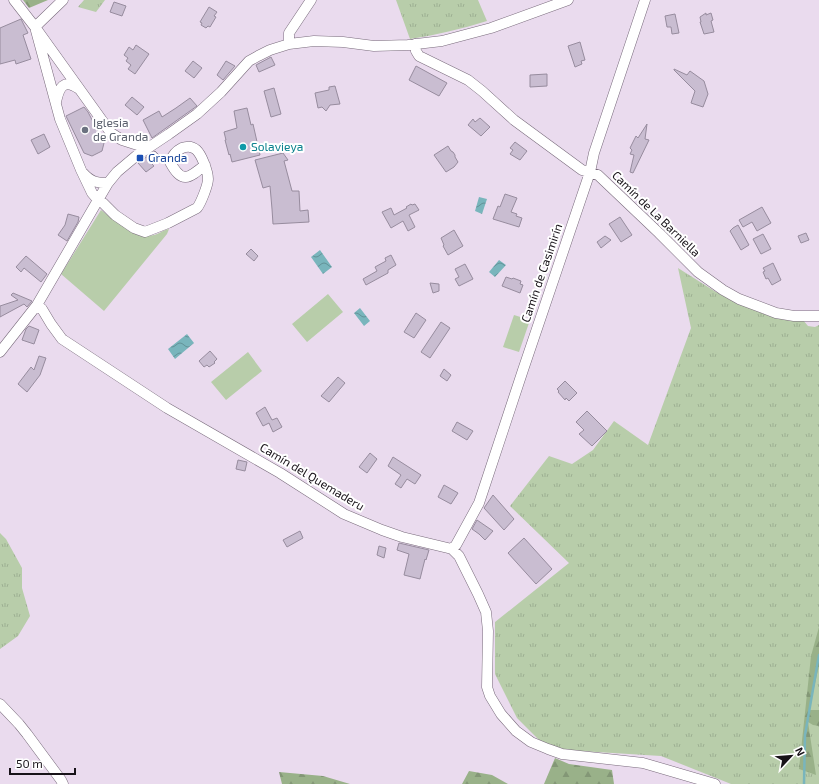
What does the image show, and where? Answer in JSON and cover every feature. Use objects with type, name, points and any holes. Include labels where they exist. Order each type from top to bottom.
[{"type":"street","points":[[14,0],[111,133],[122,140],[147,148]]},
{"type":"street","points":[[35,27],[63,0]]},
{"type":"street","points":[[289,44],[289,33],[311,0]]},
{"type":"street","points":[[0,352],[37,305],[108,183],[117,172],[147,148],[197,114],[221,92],[249,61],[270,50],[289,44],[314,41],[342,42],[374,46],[442,41],[491,28],[568,0]]},
{"type":"street","name":"Camín de Casimirín","points":[[452,549],[456,545],[479,503],[590,172],[594,152],[645,0]]},
{"type":"street","points":[[35,27],[60,119],[81,170],[92,193],[115,214],[134,228],[145,232],[168,223],[197,208],[200,205],[208,179],[205,165]]},
{"type":"street","name":"Camín de La Barniella","points":[[415,44],[416,51],[420,56],[468,80],[514,120],[582,170],[598,175],[659,232],[698,272],[723,290],[740,299],[776,313],[794,316],[819,316]]},
{"type":"street","points":[[56,103],[60,87],[66,84],[74,86],[82,92]]},
{"type":"street","points":[[135,145],[137,150],[136,156]]},
{"type":"street","points":[[81,170],[88,179],[100,183],[108,183]]},
{"type":"street","name":"Camín del Quemaderu","points":[[37,305],[62,339],[167,408],[280,473],[344,514],[382,530],[443,548],[452,549]]},
{"type":"street","points":[[452,549],[459,556],[486,612],[488,631],[487,687],[490,696],[516,731],[531,742],[562,754],[643,763],[715,784]]},
{"type":"street","points":[[0,704],[27,734],[63,784]]},
{"type":"green space","points":[[23,0],[48,0],[29,8]]},
{"type":"green space","points":[[84,0],[105,0],[96,12],[78,7]]},
{"type":"green space","points":[[396,0],[478,0],[487,21],[448,32],[410,39]]},
{"type":"green space","points":[[101,210],[126,228],[140,234],[154,235],[169,229],[167,234],[104,311],[61,274]]},
{"type":"green space","points":[[678,268],[716,292],[803,320],[808,326],[815,327],[819,325],[819,784],[731,784],[661,756],[548,749],[517,718],[495,674],[495,622],[569,563],[510,506],[549,456],[572,464],[593,450],[614,421],[648,445],[691,328]]},
{"type":"green space","points":[[328,294],[343,312],[307,342],[292,324]]},
{"type":"green space","points":[[514,315],[530,320],[519,352],[503,347]]},
{"type":"green space","points":[[248,352],[262,371],[226,400],[211,382]]},
{"type":"green space","points":[[0,533],[6,539],[22,568],[22,588],[30,616],[18,636],[0,649]]},
{"type":"green space","points":[[819,627],[819,666],[809,710],[819,710],[819,726],[808,722],[816,775],[799,769],[811,656]]},
{"type":"green space","points":[[555,758],[569,764],[612,770],[614,784],[544,784]]},
{"type":"green space","points":[[469,771],[492,775],[508,784],[462,784]]},
{"type":"green space","points":[[279,772],[323,776],[350,784],[282,784]]},
{"type":"water","points":[[479,197],[487,199],[482,214],[475,211]]},
{"type":"water","points":[[320,250],[332,267],[323,274],[311,257]]},
{"type":"water","points":[[499,260],[506,265],[495,277],[489,272]]},
{"type":"water","points":[[360,308],[370,321],[364,326],[354,313]]},
{"type":"water","points":[[187,334],[194,343],[175,359],[168,349]]},
{"type":"building","points":[[114,2],[126,6],[122,16],[110,12]]},
{"type":"building","points":[[209,7],[217,12],[214,16],[216,17],[210,27],[208,26],[206,28],[201,25],[202,23],[200,22]]},
{"type":"building","points":[[706,13],[706,15],[711,13],[713,20],[711,21],[714,32],[704,34],[700,17]]},
{"type":"building","points":[[675,14],[679,33],[672,34],[671,27],[667,27],[665,16]]},
{"type":"building","points":[[21,19],[28,33],[23,35],[31,59],[16,64],[15,60],[0,64],[0,28]]},
{"type":"building","points":[[580,42],[585,60],[581,61],[582,64],[575,67],[568,46]]},
{"type":"building","points":[[136,45],[149,54],[135,74],[128,69],[131,65],[126,61],[128,58],[124,55],[129,47],[133,50]]},
{"type":"building","points":[[271,57],[275,65],[259,72],[256,65]]},
{"type":"building","points":[[193,61],[202,68],[194,78],[185,71]]},
{"type":"building","points":[[226,61],[235,66],[223,80],[217,75]]},
{"type":"building","points":[[416,66],[447,83],[439,96],[409,80]]},
{"type":"building","points":[[674,69],[687,75],[690,71],[704,81],[708,94],[703,107],[691,103],[695,91]]},
{"type":"building","points":[[547,74],[547,86],[530,87],[530,75]]},
{"type":"building","points":[[335,86],[340,104],[330,105],[326,111],[322,107],[318,108],[315,93],[329,90],[329,87]]},
{"type":"building","points":[[274,88],[281,114],[271,117],[264,91]]},
{"type":"building","points":[[132,97],[144,107],[137,115],[125,105]]},
{"type":"building","points":[[190,98],[197,106],[152,138],[143,120],[159,111],[162,117]]},
{"type":"building","name":"Iglesia de Granda","points":[[84,107],[104,143],[102,151],[92,156],[84,153],[66,116]]},
{"type":"building","name":"Solavieya","points":[[247,108],[251,125],[253,124],[260,155],[232,162],[224,132],[237,128],[234,111]]},
{"type":"building","points":[[480,118],[490,127],[481,136],[468,125],[473,119],[475,122]]},
{"type":"building","points":[[647,124],[645,139],[649,140],[633,173],[630,172],[634,155],[630,154],[632,150],[630,148],[636,136],[638,138]]},
{"type":"building","points":[[44,134],[50,147],[38,154],[31,140]]},
{"type":"building","points":[[515,142],[527,151],[520,160],[510,154],[513,150],[510,148]]},
{"type":"building","points":[[448,146],[458,162],[454,167],[446,172],[434,155]]},
{"type":"building","points":[[155,151],[161,157],[152,164],[154,166],[146,172],[138,163]]},
{"type":"building","points":[[283,153],[288,160],[284,161],[292,191],[299,191],[300,211],[308,210],[309,222],[273,224],[270,186],[263,188],[255,160]]},
{"type":"building","points":[[505,194],[517,198],[511,212],[522,218],[519,227],[493,219]]},
{"type":"building","points":[[411,204],[415,204],[419,210],[409,215],[415,227],[408,231],[403,221],[391,228],[382,212],[391,208],[394,215]]},
{"type":"building","points":[[762,207],[771,223],[757,231],[752,222],[743,227],[739,220]]},
{"type":"building","points":[[68,214],[79,217],[78,222],[67,241],[58,235],[65,225]]},
{"type":"building","points":[[620,217],[632,235],[621,242],[609,224]]},
{"type":"building","points":[[738,225],[749,245],[741,250],[730,231]]},
{"type":"building","points":[[454,230],[463,246],[448,255],[441,238]]},
{"type":"building","points":[[806,233],[809,240],[801,243],[798,236]]},
{"type":"building","points":[[763,234],[771,249],[761,254],[753,239]]},
{"type":"building","points":[[605,236],[611,240],[601,248],[597,242]]},
{"type":"building","points":[[251,249],[258,256],[254,261],[246,254]]},
{"type":"building","points":[[391,255],[396,265],[388,270],[388,273],[366,285],[363,279],[377,271],[375,267],[386,261],[385,258]]},
{"type":"building","points":[[26,256],[47,274],[41,282],[24,268],[21,272],[16,267]]},
{"type":"building","points":[[773,263],[781,280],[772,285],[768,278],[766,279],[763,268]]},
{"type":"building","points":[[465,264],[473,279],[459,286],[455,279],[459,277],[455,269]]},
{"type":"building","points":[[506,277],[521,281],[520,284],[523,285],[520,293],[502,286]]},
{"type":"building","points":[[430,283],[439,284],[439,291],[433,293]]},
{"type":"building","points":[[13,293],[32,301],[27,307],[24,304],[0,317],[0,306],[18,300],[11,295]]},
{"type":"building","points":[[416,313],[426,320],[414,338],[404,332]]},
{"type":"building","points":[[441,322],[450,328],[430,358],[421,352]]},
{"type":"building","points":[[29,326],[39,330],[34,344],[22,340],[26,329]]},
{"type":"building","points":[[210,351],[217,359],[214,362],[215,363],[209,367],[207,365],[204,367],[199,361]]},
{"type":"building","points":[[39,356],[46,358],[40,375],[27,392],[18,384],[31,367],[34,370]]},
{"type":"building","points":[[444,369],[451,375],[447,381],[440,376]]},
{"type":"building","points":[[338,377],[345,383],[329,402],[321,396]]},
{"type":"building","points":[[565,381],[577,393],[569,401],[566,398],[565,400],[557,389]]},
{"type":"building","points":[[265,407],[272,420],[277,418],[282,427],[273,432],[269,423],[263,426],[256,413]]},
{"type":"building","points":[[587,411],[607,431],[592,446],[579,434],[584,430],[576,422]]},
{"type":"building","points":[[457,422],[473,431],[467,440],[452,431]]},
{"type":"building","points":[[370,453],[377,459],[367,473],[359,467]]},
{"type":"building","points":[[393,457],[421,475],[415,484],[407,479],[401,488],[395,484],[401,475],[388,466]]},
{"type":"building","points":[[238,460],[247,462],[245,471],[236,469]]},
{"type":"building","points":[[444,485],[458,493],[451,504],[438,497]]},
{"type":"building","points":[[493,495],[514,519],[504,530],[484,508]]},
{"type":"building","points":[[477,520],[493,531],[485,540],[472,529]]},
{"type":"building","points":[[300,531],[303,538],[287,547],[283,540]]},
{"type":"building","points":[[524,538],[552,569],[536,584],[508,553]]},
{"type":"building","points":[[399,543],[429,550],[420,579],[404,575],[409,554],[397,550]]},
{"type":"building","points":[[379,546],[386,548],[384,558],[377,555]]},
{"type":"waterway","points":[[804,784],[805,735],[819,655]]},
{"type":"place","name":"Iglesia de Granda","points":[[85,130]]},
{"type":"place","name":"Solavieya","points":[[243,147]]},
{"type":"place","name":"Granda","points":[[140,158]]}]
